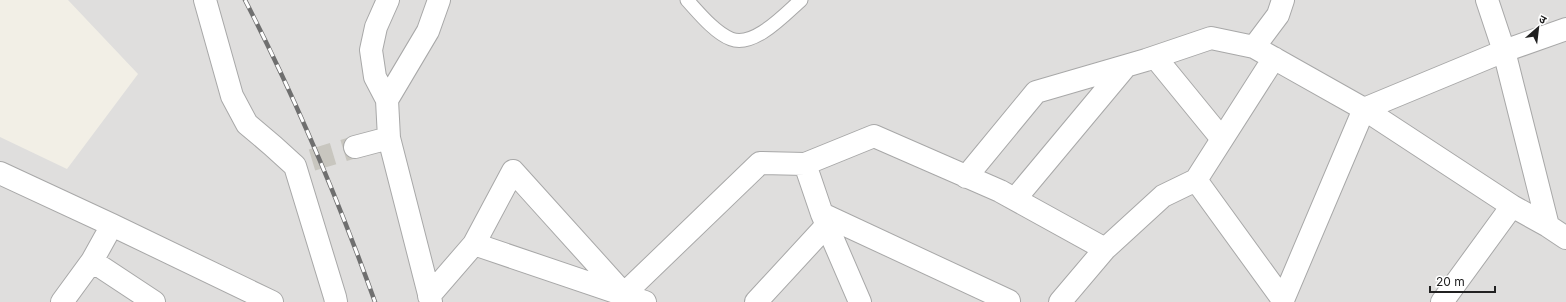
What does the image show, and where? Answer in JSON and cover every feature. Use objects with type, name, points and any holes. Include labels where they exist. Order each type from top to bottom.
[{"type":"street","points":[[205,0],[232,96],[247,124],[274,146],[303,163],[336,302]]},
{"type":"street","points":[[388,0],[376,27],[371,50],[374,77],[387,100],[389,138],[430,299]]},
{"type":"street","points":[[387,100],[428,31],[439,0]]},
{"type":"street","points":[[1254,47],[1278,15],[1282,0]]},
{"type":"street","points":[[1487,0],[1504,51],[1548,226]]},
{"type":"street","points":[[1196,180],[1283,300],[1364,109],[1504,51],[1566,29]]},
{"type":"street","points":[[966,177],[1036,92],[1126,66],[1211,38],[1254,47],[1274,58],[1364,109],[1512,206],[1566,238]]},
{"type":"street","points":[[1155,57],[1222,139]]},
{"type":"street","points":[[1060,302],[1105,249],[1163,196],[1196,180],[1274,58]]},
{"type":"street","points":[[1015,199],[1126,66]]},
{"type":"street","points":[[624,294],[760,163],[805,164],[874,136],[1015,199],[1105,249]]},
{"type":"street","points":[[355,147],[389,138]]},
{"type":"street","points":[[805,164],[824,220],[860,302]]},
{"type":"street","points":[[430,299],[474,244],[513,171],[624,294]]},
{"type":"street","points":[[0,173],[272,302]]},
{"type":"street","points":[[1442,302],[1512,206]]},
{"type":"street","points":[[824,220],[1009,302]]},
{"type":"street","points":[[756,302],[824,220]]},
{"type":"street","points":[[62,302],[92,261],[112,225]]},
{"type":"street","points":[[474,244],[645,302]]},
{"type":"street","points":[[92,261],[154,302]]},
{"type":"lane","points":[[687,0],[719,32],[730,39],[739,41],[749,39],[760,34],[801,0]]},
{"type":"shaded area","points":[[68,0],[1566,0],[1566,302],[0,302],[0,137],[67,169],[138,74]]},
{"type":"tunnel","points":[[312,160],[355,147]]},
{"type":"railway","points":[[245,0],[315,149],[375,302]]}]
